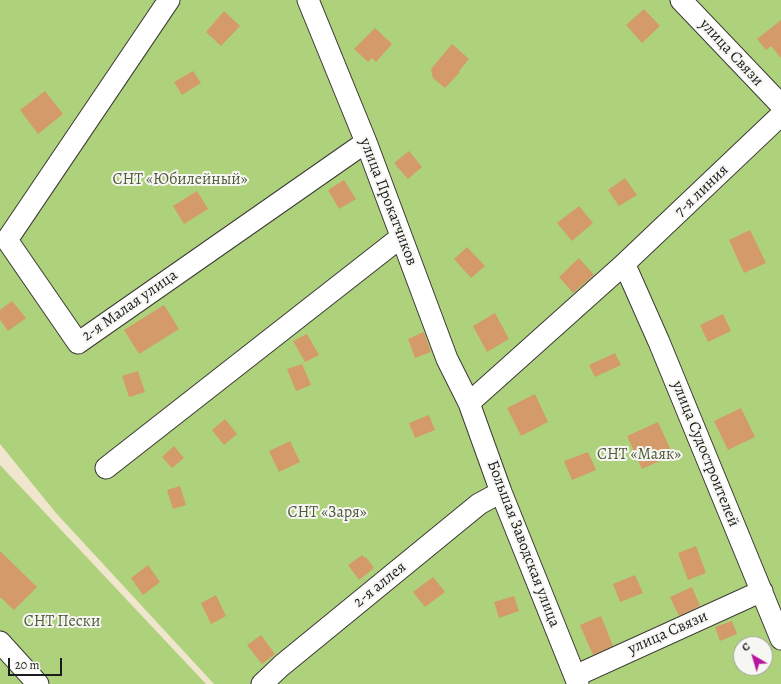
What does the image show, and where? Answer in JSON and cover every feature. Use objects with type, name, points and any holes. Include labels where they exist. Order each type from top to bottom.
[{"type":"street","name":"2-я Малая улица","points":[[169,0],[7,240],[78,343],[366,142]]},
{"type":"street","name":"улица Прокатчиков","points":[[308,0],[366,142],[447,359],[469,403]]},
{"type":"street","name":"улица Связи","points":[[681,0],[781,105]]},
{"type":"street","name":"7-я линия","points":[[469,403],[624,268],[781,116]]},
{"type":"street","points":[[106,468],[401,237]]},
{"type":"street","name":"улица Судостроителей","points":[[624,268],[659,342],[781,639]]},
{"type":"street","name":"Большая Заводская улица","points":[[469,403],[501,492],[576,680]]},
{"type":"street","name":"2-я аллея","points":[[262,684],[281,666],[479,504],[501,492]]},
{"type":"street","name":"улица Связи","points":[[576,680],[762,591]]},
{"type":"street","points":[[0,642],[38,684]]},
{"type":"green space","points":[[0,0],[781,0],[781,684],[214,684],[56,513],[0,444]]},
{"type":"green space","name":"СНТ Пески","points":[[0,465],[206,684],[0,684]]},
{"type":"building","points":[[644,9],[660,26],[642,43],[626,25]]},
{"type":"building","points":[[224,11],[240,26],[221,46],[206,32]]},
{"type":"building","points":[[781,20],[781,58],[771,46],[766,50],[757,39]]},
{"type":"building","points":[[375,28],[392,44],[376,62],[372,58],[368,62],[354,49]]},
{"type":"building","points":[[452,44],[469,59],[459,71],[460,72],[445,88],[433,78],[431,69]]},
{"type":"building","points":[[193,71],[201,83],[182,95],[174,82]]},
{"type":"building","points":[[45,91],[63,114],[38,134],[20,110]]},
{"type":"building","points":[[409,151],[422,167],[408,179],[394,163]]},
{"type":"building","points":[[625,178],[637,195],[619,206],[608,190]]},
{"type":"building","points":[[344,180],[356,199],[339,209],[328,190]]},
{"type":"building","points":[[197,191],[208,209],[184,224],[173,206]]},
{"type":"building","points":[[579,206],[593,223],[572,241],[557,223]]},
{"type":"building","points":[[750,230],[766,263],[744,273],[729,240]]},
{"type":"building","points":[[467,247],[485,266],[471,278],[454,259]]},
{"type":"building","points":[[579,258],[594,275],[573,293],[559,277]]},
{"type":"building","points":[[12,301],[26,318],[8,331],[0,320],[0,310]]},
{"type":"building","points":[[164,305],[179,329],[139,354],[124,330]]},
{"type":"building","points":[[495,313],[509,339],[487,352],[473,326]]},
{"type":"building","points":[[723,314],[731,331],[708,342],[700,325]]},
{"type":"building","points":[[424,332],[431,352],[415,358],[408,339]]},
{"type":"building","points":[[307,334],[319,355],[305,362],[293,341]]},
{"type":"building","points":[[615,353],[621,365],[595,377],[589,365]]},
{"type":"building","points":[[302,364],[311,385],[296,391],[287,369]]},
{"type":"building","points":[[138,371],[145,392],[129,397],[122,376]]},
{"type":"building","points":[[535,394],[548,422],[521,436],[507,408]]},
{"type":"building","points":[[741,408],[755,437],[728,450],[714,421]]},
{"type":"building","points":[[429,415],[435,430],[415,438],[409,423]]},
{"type":"building","points":[[225,419],[237,434],[224,445],[212,430]]},
{"type":"building","points":[[658,422],[673,455],[642,469],[627,436]]},
{"type":"building","points":[[290,441],[300,462],[279,472],[269,451]]},
{"type":"building","points":[[174,446],[184,458],[172,468],[162,457]]},
{"type":"building","points":[[588,452],[596,470],[572,480],[564,461]]},
{"type":"building","points":[[180,486],[186,505],[173,509],[167,490]]},
{"type":"building","points":[[696,546],[706,573],[688,580],[678,553]]},
{"type":"building","points":[[0,551],[37,587],[14,610],[0,597]]},
{"type":"building","points":[[362,555],[365,558],[366,557],[374,568],[359,580],[348,565]]},
{"type":"building","points":[[148,565],[160,582],[143,595],[131,578]]},
{"type":"building","points":[[635,575],[643,593],[620,602],[613,584]]},
{"type":"building","points":[[433,577],[445,592],[425,607],[413,592]]},
{"type":"building","points":[[692,587],[700,606],[679,616],[670,597]]},
{"type":"building","points":[[216,595],[226,616],[211,624],[201,603]]},
{"type":"building","points":[[514,596],[519,611],[499,618],[494,602]]},
{"type":"building","points":[[601,616],[613,646],[593,655],[580,625]]},
{"type":"building","points":[[732,621],[737,634],[720,641],[715,627]]},
{"type":"building","points":[[261,635],[275,654],[262,664],[247,645]]},
{"type":"park label","name":"СНТ «Юбилейный»","points":[[180,180]]},
{"type":"park label","name":"СНТ «Маяк»","points":[[639,455]]},
{"type":"park label","name":"СНТ «Заря»","points":[[327,513]]}]
